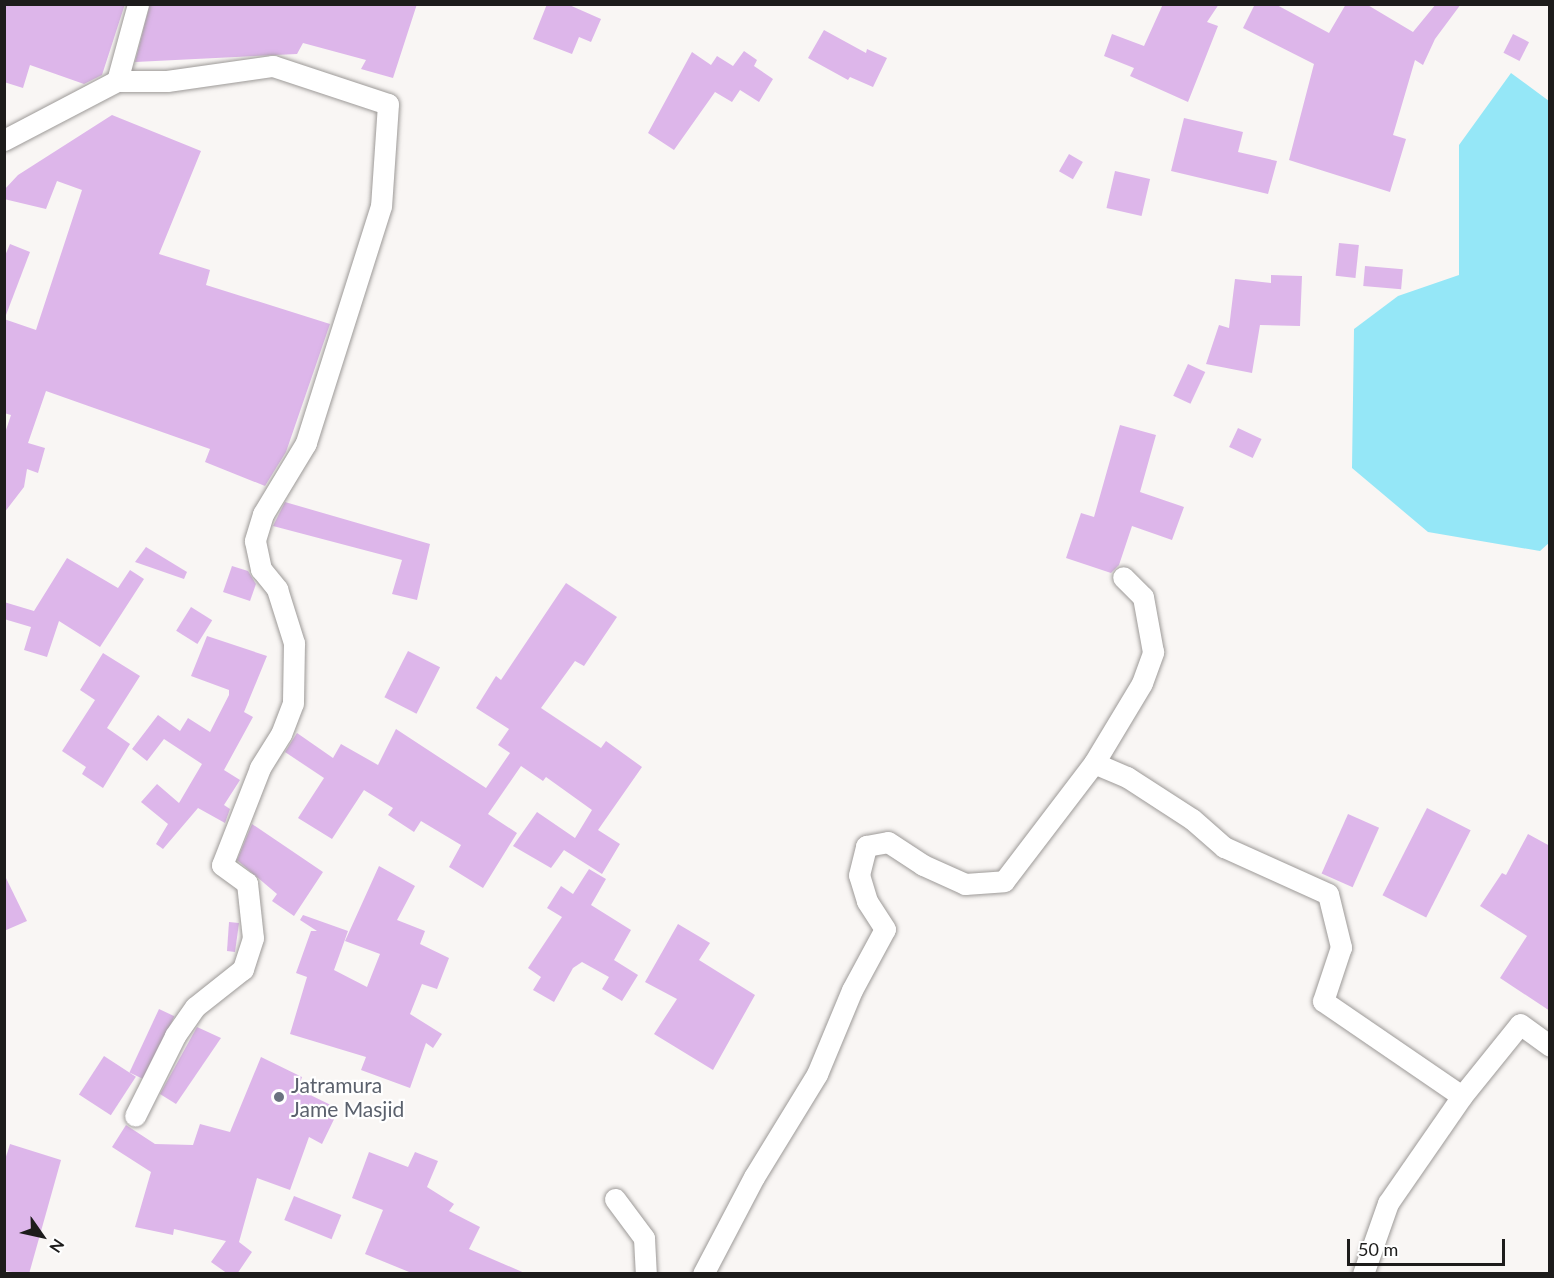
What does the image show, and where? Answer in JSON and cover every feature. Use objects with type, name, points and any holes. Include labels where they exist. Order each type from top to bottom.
[{"type":"street","points":[[117,81],[138,4]]},
{"type":"street","points":[[4,140],[117,81],[167,81],[273,66],[388,104],[381,206],[306,443],[263,514],[255,541],[261,569],[277,589],[294,643],[292,703],[281,734],[260,768],[222,865],[247,883],[253,938],[243,969],[195,1007],[175,1036],[135,1116]]},
{"type":"street","points":[[703,1274],[753,1177],[817,1074],[852,990],[885,929],[867,901],[858,875],[866,846],[888,842],[923,866],[966,884],[1004,881],[1094,764],[1142,683],[1153,652],[1143,597],[1124,577]]},
{"type":"street","points":[[1094,764],[1127,777],[1192,819],[1224,847],[1328,894],[1341,947],[1323,1001],[1462,1096]]},
{"type":"street","points":[[1362,1274],[1388,1203],[1462,1096],[1520,1024],[1550,1046]]},
{"type":"street","points":[[615,1200],[644,1238],[646,1274]]},
{"type":"water","points":[[1511,73],[1549,101],[1550,542],[1540,551],[1428,532],[1352,468],[1354,329],[1398,296],[1459,275],[1459,145]]},
{"type":"building","points":[[4,4],[125,4],[102,75],[84,84],[30,65],[23,88],[4,82]]},
{"type":"building","points":[[150,4],[417,4],[393,78],[361,69],[366,60],[303,43],[297,54],[135,62]]},
{"type":"building","points":[[547,4],[567,4],[601,19],[591,42],[579,37],[572,54],[533,39]]},
{"type":"building","points":[[1163,4],[1219,4],[1207,22],[1218,26],[1188,102],[1130,76],[1134,68],[1104,56],[1112,34],[1144,46]]},
{"type":"building","points":[[1255,4],[1275,4],[1329,33],[1346,4],[1366,4],[1413,32],[1436,4],[1461,4],[1435,39],[1423,65],[1415,60],[1393,135],[1406,139],[1390,192],[1289,160],[1314,64],[1243,28]]},
{"type":"building","points":[[824,30],[866,53],[867,49],[887,58],[873,87],[850,77],[848,80],[808,58]]},
{"type":"building","points":[[1513,34],[1529,42],[1520,61],[1503,53]]},
{"type":"building","points":[[744,51],[757,60],[754,66],[773,79],[759,102],[740,90],[732,102],[715,92],[674,150],[648,133],[692,52],[711,65],[717,56],[733,66]]},
{"type":"building","points":[[112,115],[201,151],[159,254],[210,270],[206,285],[330,324],[286,452],[265,486],[205,462],[210,449],[46,391],[28,443],[45,448],[38,473],[27,469],[24,487],[4,513],[4,436],[11,415],[4,413],[4,319],[36,330],[82,190],[57,181],[46,209],[4,199],[4,190],[18,175]]},
{"type":"building","points":[[1184,118],[1243,132],[1238,152],[1277,161],[1268,194],[1171,171]]},
{"type":"building","points":[[1069,154],[1083,162],[1073,179],[1059,171]]},
{"type":"building","points":[[1115,171],[1150,179],[1142,216],[1106,208]]},
{"type":"building","points":[[1339,243],[1359,245],[1355,278],[1336,276]]},
{"type":"building","points":[[10,244],[30,252],[6,315],[4,258]]},
{"type":"building","points":[[1365,266],[1403,269],[1401,289],[1363,286]]},
{"type":"building","points":[[1271,275],[1302,276],[1300,326],[1260,325],[1252,373],[1206,364],[1219,325],[1229,328],[1235,279],[1271,283]]},
{"type":"building","points":[[1188,364],[1205,372],[1190,404],[1173,396]]},
{"type":"building","points":[[1120,425],[1156,435],[1140,492],[1184,507],[1172,540],[1132,526],[1119,565],[1111,573],[1066,558],[1081,513],[1094,517]]},
{"type":"building","points":[[1238,428],[1262,439],[1253,458],[1229,447]]},
{"type":"building","points":[[285,502],[430,544],[417,600],[392,594],[402,560],[273,526]]},
{"type":"building","points":[[146,547],[187,572],[184,579],[135,562]]},
{"type":"building","points":[[67,558],[118,588],[130,570],[144,579],[100,647],[59,621],[47,657],[24,650],[31,627],[4,619],[4,602],[34,611]]},
{"type":"building","points":[[232,566],[248,571],[256,584],[250,601],[223,592]]},
{"type":"building","points":[[566,583],[617,617],[584,666],[575,661],[541,708],[601,748],[606,741],[642,767],[598,830],[620,844],[602,874],[564,850],[551,868],[513,846],[537,812],[575,838],[592,810],[546,777],[543,781],[521,766],[488,814],[517,833],[483,888],[449,867],[461,845],[421,821],[414,832],[388,815],[393,808],[364,790],[332,839],[298,818],[324,778],[285,752],[297,733],[333,758],[341,744],[378,765],[396,729],[486,788],[510,753],[498,745],[509,729],[476,708],[496,676],[501,680]]},
{"type":"building","points":[[191,607],[212,620],[197,644],[176,631]]},
{"type":"building","points":[[207,636],[267,656],[244,712],[253,717],[224,770],[240,780],[224,805],[230,809],[225,823],[198,808],[163,849],[156,844],[168,824],[141,802],[157,784],[179,803],[202,764],[164,739],[147,761],[132,749],[158,715],[180,731],[188,718],[210,732],[229,695],[229,690],[191,676]]},
{"type":"building","points":[[408,651],[440,667],[416,714],[384,697]]},
{"type":"building","points":[[103,653],[140,676],[107,728],[130,744],[103,788],[82,774],[86,767],[62,751],[95,700],[80,690]]},
{"type":"building","points":[[1427,808],[1471,830],[1426,918],[1383,895]]},
{"type":"building","points":[[1348,814],[1379,828],[1353,887],[1322,873]]},
{"type":"building","points":[[252,824],[323,872],[294,916],[272,901],[277,894],[237,860]]},
{"type":"building","points":[[1528,834],[1550,846],[1550,1011],[1500,978],[1527,936],[1480,906],[1502,873],[1506,875]]},
{"type":"building","points":[[379,866],[415,886],[397,920],[425,931],[420,944],[449,958],[437,989],[422,984],[410,1014],[442,1034],[433,1048],[426,1043],[410,1088],[361,1070],[366,1057],[290,1034],[307,977],[296,973],[311,931],[317,931],[300,920],[303,915],[348,931],[334,970],[367,987],[380,954],[345,941]]},
{"type":"building","points":[[589,869],[606,879],[591,905],[631,930],[614,960],[638,975],[622,1001],[602,989],[609,977],[582,962],[573,968],[554,1002],[533,990],[541,977],[528,968],[562,917],[547,908],[561,886],[573,894]]},
{"type":"building","points":[[4,874],[27,921],[4,931]]},
{"type":"building","points":[[229,922],[239,923],[235,952],[227,951]]},
{"type":"building","points":[[678,924],[710,943],[699,960],[755,995],[713,1070],[654,1034],[677,999],[645,982]]},
{"type":"building","points":[[159,1009],[174,1016],[145,1080],[129,1072]]},
{"type":"building","points":[[197,1027],[221,1038],[176,1104],[160,1094]]},
{"type":"building","points":[[104,1056],[136,1077],[111,1115],[79,1095]]},
{"type":"building","points":[[261,1057],[302,1077],[298,1089],[339,1109],[322,1144],[309,1137],[290,1190],[257,1178],[239,1242],[252,1252],[237,1274],[228,1274],[211,1262],[226,1241],[174,1229],[173,1235],[135,1227],[151,1172],[112,1147],[126,1125],[155,1144],[193,1145],[200,1124],[230,1132]]},
{"type":"building","points":[[10,1144],[61,1160],[29,1274],[4,1271],[4,1163]]},
{"type":"building","points":[[369,1152],[408,1167],[415,1152],[438,1161],[427,1187],[454,1204],[449,1211],[480,1227],[469,1249],[527,1274],[414,1274],[365,1254],[383,1210],[352,1198]]},
{"type":"building","points":[[294,1196],[341,1215],[332,1239],[284,1220]]},
{"type":"place","name":"Jatramura Jame Masjid","points":[[279,1097]]}]
